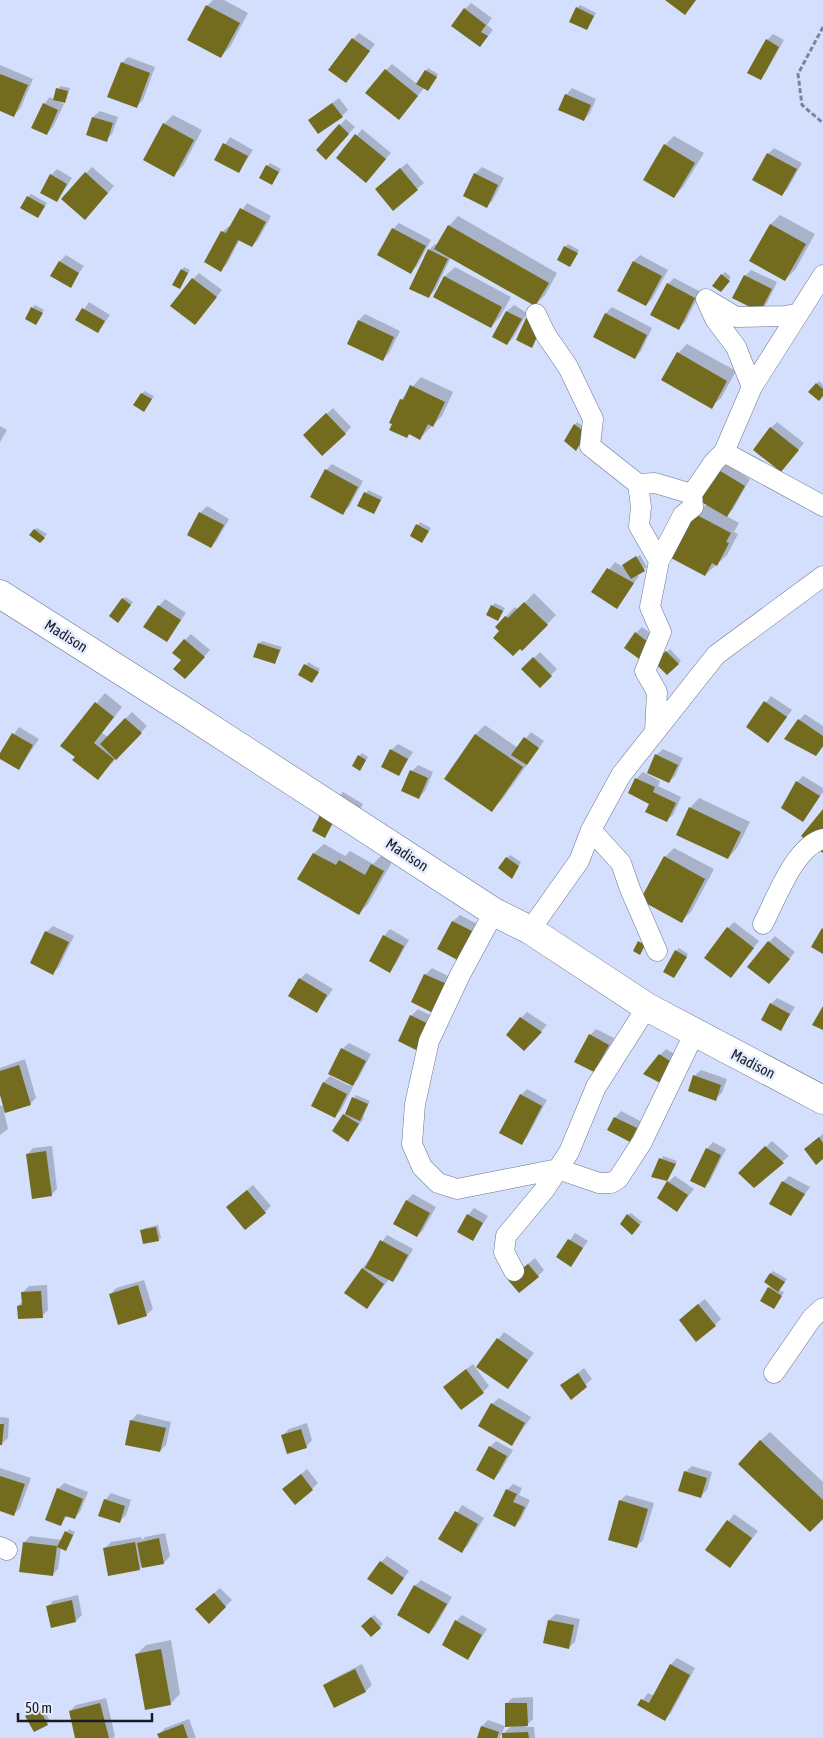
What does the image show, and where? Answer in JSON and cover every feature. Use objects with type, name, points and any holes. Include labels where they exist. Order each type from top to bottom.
[{"type":"street","points":[[655,732],[657,692],[645,671],[661,632],[650,607],[659,561],[683,515],[693,507],[692,494],[714,462],[724,452],[752,387],[823,275]]},
{"type":"street","points":[[752,387],[736,347],[715,319],[706,299],[736,317],[798,314]]},
{"type":"street","points":[[536,314],[546,335],[568,367],[593,419],[590,446],[638,484],[655,483],[692,494]]},
{"type":"street","points":[[724,452],[823,506]]},
{"type":"street","points":[[638,484],[641,506],[639,526],[659,561]]},
{"type":"street","points":[[530,930],[579,861],[591,830],[621,775],[716,655],[823,576]]},
{"type":"street","name":"Madison","points":[[0,594],[494,912],[530,930],[647,1007],[694,1034],[823,1100]]},
{"type":"street","points":[[591,830],[621,863],[630,890],[657,951]]},
{"type":"street","points":[[763,924],[799,856],[813,842],[823,839]]},
{"type":"street","points":[[494,912],[460,975],[429,1041],[415,1104],[412,1144],[422,1167],[438,1182],[457,1189],[558,1169],[599,1183],[610,1183],[618,1179],[635,1155],[660,1108],[694,1034]]},
{"type":"street","points":[[514,1271],[504,1252],[506,1236],[545,1189],[569,1152],[596,1087],[647,1007]]},
{"type":"street","points":[[774,1373],[812,1318],[823,1308]]},
{"type":"path","points":[[823,27],[798,74],[802,104],[823,124]]},
{"type":"building","points":[[665,0],[696,0],[685,15]]},
{"type":"building","points":[[206,5],[240,23],[221,58],[187,40]]},
{"type":"building","points":[[576,7],[594,16],[587,30],[569,22]]},
{"type":"building","points":[[464,8],[486,25],[481,32],[488,36],[480,47],[451,26]]},
{"type":"building","points":[[352,38],[370,51],[346,83],[328,70]]},
{"type":"building","points":[[766,39],[779,47],[761,80],[747,73]]},
{"type":"building","points":[[121,62],[150,73],[137,108],[107,97]]},
{"type":"building","points":[[385,69],[418,96],[399,120],[365,93]]},
{"type":"building","points":[[425,70],[437,77],[428,91],[416,84]]},
{"type":"building","points":[[0,74],[28,85],[14,117],[0,111]]},
{"type":"building","points":[[56,88],[68,91],[65,103],[53,100]]},
{"type":"building","points":[[565,94],[591,105],[584,121],[558,110]]},
{"type":"building","points":[[43,103],[58,110],[47,135],[31,128]]},
{"type":"building","points":[[332,103],[343,117],[318,134],[308,120]]},
{"type":"building","points":[[92,117],[113,123],[107,142],[86,135]]},
{"type":"building","points":[[163,123],[194,140],[174,177],[143,160]]},
{"type":"building","points":[[339,124],[349,134],[326,160],[316,150]]},
{"type":"building","points":[[355,134],[386,159],[366,183],[336,158]]},
{"type":"building","points":[[223,143],[248,156],[239,173],[214,160]]},
{"type":"building","points":[[664,144],[695,163],[674,198],[643,180]]},
{"type":"building","points":[[767,153],[797,169],[782,196],[752,180]]},
{"type":"building","points":[[266,165],[279,172],[272,185],[259,178]]},
{"type":"building","points":[[400,168],[418,190],[393,211],[375,189]]},
{"type":"building","points":[[85,172],[108,193],[85,220],[61,199]]},
{"type":"building","points":[[474,173],[498,185],[487,208],[463,196]]},
{"type":"building","points":[[50,174],[67,184],[57,202],[40,193]]},
{"type":"building","points":[[27,196],[45,206],[38,218],[20,208]]},
{"type":"building","points":[[240,208],[266,222],[252,247],[238,240],[221,272],[204,262],[221,231],[226,233]]},
{"type":"building","points":[[770,224],[806,244],[785,281],[749,261]]},
{"type":"building","points":[[448,225],[549,283],[535,306],[434,249]]},
{"type":"building","points":[[392,228],[426,246],[411,274],[377,255]]},
{"type":"building","points":[[564,246],[578,253],[570,267],[557,260]]},
{"type":"building","points":[[428,249],[448,259],[429,298],[409,289]]},
{"type":"building","points":[[59,261],[79,273],[71,288],[50,276]]},
{"type":"building","points":[[633,261],[662,276],[646,306],[617,291]]},
{"type":"building","points":[[181,269],[188,273],[180,289],[172,285]]},
{"type":"building","points":[[721,274],[730,281],[721,292],[712,286]]},
{"type":"building","points":[[744,275],[772,289],[760,312],[732,298]]},
{"type":"building","points":[[444,276],[502,307],[491,328],[433,297]]},
{"type":"building","points":[[192,278],[217,297],[195,325],[170,306]]},
{"type":"building","points":[[667,283],[695,298],[679,330],[650,315]]},
{"type":"building","points":[[31,307],[43,313],[36,325],[25,319]]},
{"type":"building","points":[[82,308],[105,321],[98,333],[75,320]]},
{"type":"building","points":[[506,311],[522,319],[507,345],[492,337]]},
{"type":"building","points":[[605,313],[647,335],[635,359],[593,337]]},
{"type":"building","points":[[526,318],[542,326],[532,348],[516,340]]},
{"type":"building","points":[[358,320],[394,337],[383,361],[347,344]]},
{"type":"building","points":[[677,352],[727,381],[712,409],[661,380]]},
{"type":"building","points":[[816,383],[823,389],[823,396],[819,401],[808,392]]},
{"type":"building","points":[[410,385],[445,402],[433,427],[428,424],[420,440],[409,434],[407,438],[389,430],[392,424],[389,423],[400,399],[403,400]]},
{"type":"building","points":[[141,393],[152,399],[144,412],[133,405]]},
{"type":"building","points":[[326,413],[346,434],[322,456],[303,435]]},
{"type":"building","points":[[574,424],[586,433],[576,451],[564,441]]},
{"type":"building","points":[[770,427],[799,450],[781,472],[753,450]]},
{"type":"building","points":[[325,469],[358,487],[343,515],[310,497]]},
{"type":"building","points":[[717,469],[745,486],[727,517],[698,500]]},
{"type":"building","points":[[364,492],[381,500],[374,514],[357,506]]},
{"type":"building","points":[[199,512],[224,525],[211,548],[187,535]]},
{"type":"building","points":[[695,514],[731,533],[726,542],[729,543],[717,566],[712,563],[705,576],[671,558]]},
{"type":"building","points":[[416,524],[429,531],[422,543],[410,536]]},
{"type":"building","points":[[34,529],[45,538],[40,543],[29,535]]},
{"type":"building","points":[[636,556],[645,571],[631,579],[622,565]]},
{"type":"building","points":[[607,568],[634,583],[617,609],[591,592]]},
{"type":"building","points":[[122,598],[131,605],[118,623],[109,616]]},
{"type":"building","points":[[524,602],[548,625],[522,651],[520,649],[513,656],[493,638],[499,631],[495,627],[505,616],[508,618]]},
{"type":"building","points":[[158,605],[181,620],[167,642],[143,627]]},
{"type":"building","points":[[491,605],[503,611],[498,621],[486,615]]},
{"type":"building","points":[[635,632],[653,646],[642,661],[624,648]]},
{"type":"building","points":[[184,639],[205,657],[185,679],[173,669],[181,660],[172,653]]},
{"type":"building","points":[[258,643],[280,650],[275,664],[253,657]]},
{"type":"building","points":[[666,651],[679,664],[667,675],[654,662]]},
{"type":"building","points":[[533,657],[552,676],[540,688],[521,669]]},
{"type":"building","points":[[304,664],[319,672],[312,683],[298,675]]},
{"type":"building","points":[[764,701],[787,717],[768,743],[746,727]]},
{"type":"building","points":[[95,702],[114,717],[94,743],[114,759],[98,780],[72,760],[75,757],[60,746]]},
{"type":"building","points":[[125,718],[142,733],[116,760],[100,744]]},
{"type":"building","points":[[798,719],[823,736],[823,746],[816,756],[784,739]]},
{"type":"building","points":[[12,733],[33,745],[19,770],[0,759],[0,753]]},
{"type":"building","points":[[475,734],[523,767],[492,812],[444,779]]},
{"type":"building","points":[[524,737],[539,748],[527,765],[511,755]]},
{"type":"building","points":[[390,749],[408,759],[399,776],[381,767]]},
{"type":"building","points":[[655,754],[678,765],[669,783],[647,773]]},
{"type":"building","points":[[358,755],[366,760],[360,771],[352,766]]},
{"type":"building","points":[[410,770],[428,778],[419,799],[401,791]]},
{"type":"building","points":[[635,778],[655,787],[653,792],[676,803],[667,822],[645,812],[649,804],[628,793]]},
{"type":"building","points":[[796,781],[820,796],[803,822],[781,808]]},
{"type":"building","points":[[689,807],[741,832],[728,859],[676,835]]},
{"type":"building","points":[[823,809],[823,853],[801,836]]},
{"type":"building","points":[[320,815],[333,822],[325,838],[312,831]]},
{"type":"building","points":[[313,853],[336,865],[339,860],[365,875],[371,864],[384,871],[359,915],[297,879]]},
{"type":"building","points":[[664,856],[705,879],[682,923],[640,900]]},
{"type":"building","points":[[506,857],[519,866],[512,879],[498,868]]},
{"type":"building","points":[[452,921],[478,934],[463,963],[437,949]]},
{"type":"building","points":[[727,927],[754,948],[731,978],[704,958]]},
{"type":"building","points":[[823,929],[823,954],[811,947]]},
{"type":"building","points":[[45,931],[69,942],[53,975],[30,963]]},
{"type":"building","points":[[383,935],[404,946],[390,973],[369,961]]},
{"type":"building","points":[[638,941],[645,945],[640,955],[633,951]]},
{"type":"building","points":[[768,941],[790,959],[769,984],[747,967]]},
{"type":"building","points":[[675,950],[687,957],[674,978],[663,972]]},
{"type":"building","points":[[424,974],[447,984],[433,1013],[411,1002]]},
{"type":"building","points":[[299,978],[327,995],[317,1013],[288,996]]},
{"type":"building","points":[[770,1003],[790,1014],[781,1031],[761,1020]]},
{"type":"building","points":[[823,1006],[823,1030],[812,1025]]},
{"type":"building","points":[[410,1015],[437,1028],[424,1054],[398,1041]]},
{"type":"building","points":[[520,1017],[542,1032],[524,1051],[506,1035]]},
{"type":"building","points":[[589,1034],[609,1045],[594,1072],[574,1062]]},
{"type":"building","points":[[341,1048],[366,1061],[353,1086],[328,1074]]},
{"type":"building","points":[[659,1054],[678,1066],[664,1085],[643,1074]]},
{"type":"building","points":[[19,1065],[31,1105],[5,1113],[0,1095],[0,1071]]},
{"type":"building","points":[[693,1075],[721,1085],[716,1101],[688,1091]]},
{"type":"building","points":[[323,1082],[347,1094],[335,1118],[311,1106]]},
{"type":"building","points":[[520,1094],[542,1106],[522,1145],[499,1133]]},
{"type":"building","points":[[352,1097],[368,1104],[360,1121],[345,1114]]},
{"type":"building","points":[[343,1114],[359,1124],[348,1142],[332,1131]]},
{"type":"building","points":[[614,1117],[637,1128],[630,1142],[607,1130]]},
{"type":"building","points":[[819,1137],[823,1143],[823,1159],[816,1165],[804,1149]]},
{"type":"building","points":[[765,1146],[784,1163],[754,1188],[738,1173]]},
{"type":"building","points":[[706,1148],[721,1155],[705,1188],[690,1181]]},
{"type":"building","points":[[46,1151],[52,1196],[32,1199],[26,1154]]},
{"type":"building","points":[[659,1158],[676,1164],[667,1181],[651,1177]]},
{"type":"building","points":[[667,1181],[688,1195],[677,1212],[657,1198]]},
{"type":"building","points":[[782,1181],[805,1194],[791,1216],[769,1204]]},
{"type":"building","points":[[247,1190],[266,1213],[245,1230],[226,1207]]},
{"type":"building","points":[[406,1200],[430,1213],[417,1237],[393,1224]]},
{"type":"building","points":[[467,1214],[483,1223],[473,1241],[457,1232]]},
{"type":"building","points":[[627,1214],[640,1225],[632,1235],[620,1224]]},
{"type":"building","points":[[156,1227],[159,1241],[143,1244],[140,1230]]},
{"type":"building","points":[[568,1239],[583,1248],[571,1267],[556,1257]]},
{"type":"building","points":[[380,1240],[408,1255],[393,1282],[365,1268]]},
{"type":"building","points":[[528,1264],[539,1277],[519,1293],[508,1280]]},
{"type":"building","points":[[362,1268],[384,1284],[367,1309],[344,1293]]},
{"type":"building","points":[[770,1273],[785,1282],[778,1292],[764,1282]]},
{"type":"building","points":[[138,1285],[147,1316],[118,1325],[109,1294]]},
{"type":"building","points":[[768,1287],[782,1296],[774,1309],[760,1301]]},
{"type":"building","points":[[41,1291],[43,1318],[18,1319],[17,1306],[22,1305],[21,1292]]},
{"type":"building","points":[[698,1304],[716,1326],[696,1342],[679,1320]]},
{"type":"building","points":[[497,1338],[528,1360],[508,1389],[476,1367]]},
{"type":"building","points":[[466,1369],[484,1393],[461,1410],[443,1387]]},
{"type":"building","points":[[578,1373],[587,1387],[571,1400],[560,1385]]},
{"type":"building","points":[[491,1403],[525,1423],[512,1446],[478,1426]]},
{"type":"building","points":[[130,1420],[166,1428],[160,1452],[125,1445]]},
{"type":"building","points":[[0,1424],[4,1424],[2,1445],[0,1445]]},
{"type":"building","points":[[301,1429],[307,1448],[287,1454],[281,1435]]},
{"type":"building","points":[[760,1440],[823,1500],[823,1519],[810,1532],[738,1464]]},
{"type":"building","points":[[489,1446],[507,1456],[494,1480],[476,1470]]},
{"type":"building","points":[[684,1471],[707,1478],[701,1498],[678,1491]]},
{"type":"building","points":[[301,1474],[313,1490],[295,1505],[282,1489]]},
{"type":"building","points":[[0,1476],[25,1484],[14,1516],[0,1511]]},
{"type":"building","points":[[57,1488],[83,1499],[75,1519],[65,1516],[61,1526],[45,1520]]},
{"type":"building","points":[[506,1489],[517,1494],[513,1502],[525,1507],[515,1527],[493,1516]]},
{"type":"building","points":[[104,1499],[125,1506],[120,1523],[98,1516]]},
{"type":"building","points":[[619,1500],[648,1509],[637,1548],[608,1540]]},
{"type":"building","points":[[455,1511],[478,1524],[462,1553],[438,1539]]},
{"type":"building","points":[[727,1520],[752,1538],[730,1568],[705,1550]]},
{"type":"building","points":[[65,1531],[73,1535],[66,1551],[57,1547]]},
{"type":"building","points":[[159,1538],[164,1564],[142,1568],[137,1543]]},
{"type":"building","points":[[23,1542],[57,1546],[53,1576],[19,1572]]},
{"type":"building","points":[[135,1542],[140,1570],[108,1576],[103,1548]]},
{"type":"building","points":[[380,1561],[404,1578],[392,1595],[367,1579]]},
{"type":"building","points":[[414,1585],[447,1604],[429,1634],[397,1615]]},
{"type":"building","points":[[214,1593],[226,1607],[209,1624],[195,1609]]},
{"type":"building","points":[[72,1600],[76,1622],[51,1628],[46,1606]]},
{"type":"building","points":[[371,1617],[381,1628],[371,1637],[361,1626]]},
{"type":"building","points":[[455,1620],[482,1635],[468,1660],[442,1645]]},
{"type":"building","points":[[548,1620],[574,1625],[569,1649],[543,1643]]},
{"type":"building","points":[[161,1649],[171,1705],[145,1710],[135,1654]]},
{"type":"building","points":[[670,1664],[690,1675],[665,1721],[637,1705],[641,1699],[649,1703]]},
{"type":"building","points":[[355,1669],[366,1692],[334,1708],[323,1685]]},
{"type":"building","points":[[100,1703],[109,1738],[75,1738],[69,1711]]},
{"type":"building","points":[[505,1703],[527,1703],[528,1726],[505,1727]]},
{"type":"building","points":[[39,1708],[48,1725],[34,1732],[25,1716]]},
{"type":"building","points":[[183,1724],[188,1738],[159,1738],[157,1734]]},
{"type":"building","points":[[481,1726],[499,1732],[497,1738],[477,1738]]},
{"type":"building","points":[[528,1732],[529,1738],[502,1738],[502,1733]]}]
